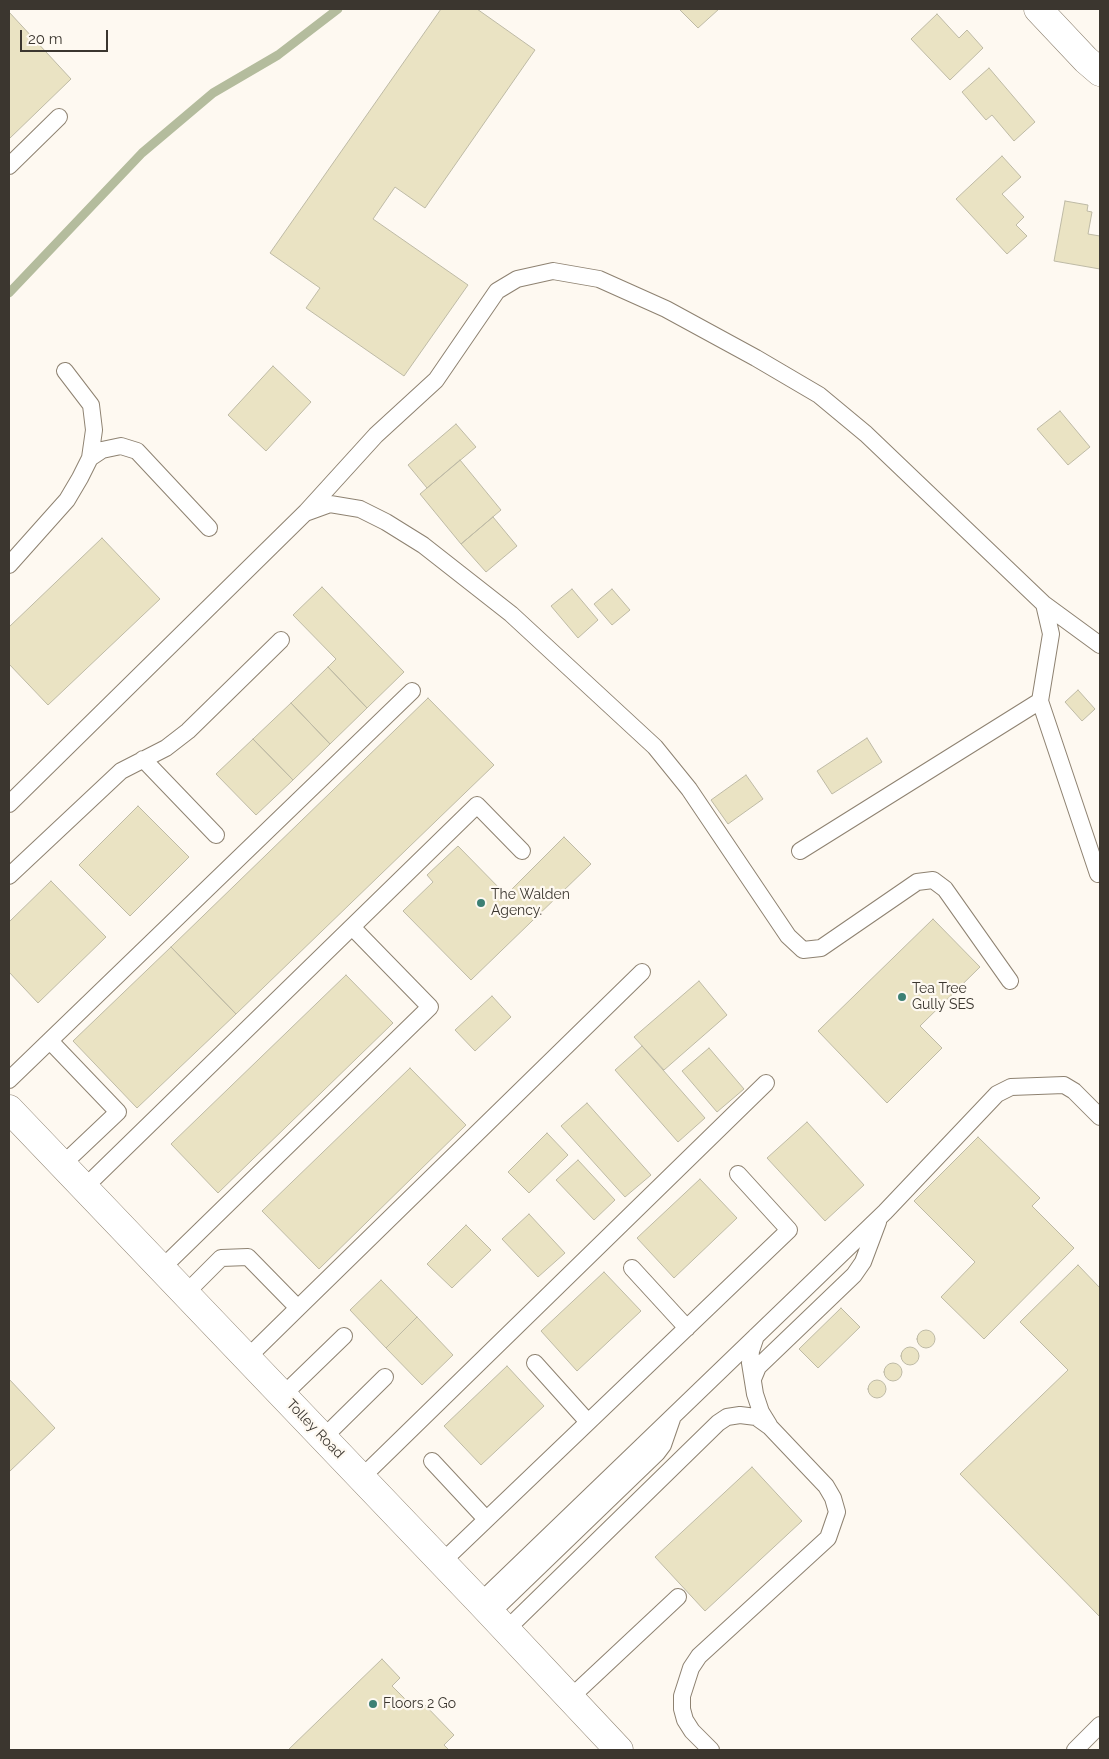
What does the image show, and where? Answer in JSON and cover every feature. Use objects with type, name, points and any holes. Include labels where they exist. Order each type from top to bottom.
[{"type":"main road","points":[[1038,9],[1086,60],[1100,72]]},
{"type":"main road","name":"Tolley Road","points":[[9,1109],[620,1750]]},
{"type":"lane","points":[[9,166],[59,117]]},
{"type":"lane","points":[[9,804],[306,512],[376,435],[436,380],[497,291],[517,279],[553,271],[599,278],[666,309],[756,358],[819,396],[866,434],[1044,604],[1100,645]]},
{"type":"lane","points":[[9,565],[67,500],[90,458],[94,430],[91,405],[65,371]]},
{"type":"lane","points":[[90,458],[102,450],[121,446],[137,451],[209,528]]},
{"type":"lane","points":[[306,512],[330,504],[360,509],[423,545],[510,614],[655,748],[689,789],[788,936],[803,950],[821,948],[917,882],[933,880],[945,889],[1010,980]]},
{"type":"lane","points":[[1044,604],[1051,634],[1040,701],[1098,874]]},
{"type":"lane","points":[[9,876],[121,771],[166,748],[188,731],[281,640]]},
{"type":"lane","points":[[9,1080],[412,691]]},
{"type":"lane","points":[[800,851],[1040,701]]},
{"type":"lane","points":[[144,759],[216,835]]},
{"type":"lane","points":[[84,1188],[477,804],[522,851]]},
{"type":"lane","points":[[161,1269],[430,1007],[352,927]]},
{"type":"lane","points":[[247,1358],[642,972]]},
{"type":"lane","points":[[50,1040],[118,1112],[62,1165]]},
{"type":"lane","points":[[361,1478],[766,1082]]},
{"type":"lane","points":[[492,1615],[657,1453],[663,1445],[672,1420],[679,1410],[885,1212],[997,1094],[1011,1087],[1064,1085],[1074,1090],[1100,1117]]},
{"type":"lane","points":[[442,1562],[789,1230],[738,1174]]},
{"type":"lane","points":[[753,1379],[758,1367],[854,1275],[863,1262],[877,1224],[885,1212]]},
{"type":"lane","points":[[184,1294],[221,1258],[248,1257],[298,1308]]},
{"type":"lane","points":[[632,1268],[687,1328]]},
{"type":"lane","points":[[757,1335],[751,1351],[750,1363],[755,1394],[761,1412],[770,1427]]},
{"type":"lane","points":[[282,1396],[344,1336]]},
{"type":"lane","points":[[535,1363],[588,1422]]},
{"type":"lane","points":[[323,1438],[385,1377]]},
{"type":"lane","points":[[492,1615],[718,1422],[727,1417],[740,1415],[756,1417],[770,1427],[826,1486],[833,1498],[837,1512],[828,1538],[699,1656],[691,1668],[682,1696],[682,1709],[685,1720],[692,1731],[711,1750]]},
{"type":"lane","points":[[432,1461],[486,1519]]},
{"type":"lane","points":[[570,1698],[678,1598]]},
{"type":"lane","points":[[1075,1750],[1100,1725]]},
{"type":"building","points":[[441,9],[477,9],[535,50],[425,208],[395,187],[373,219],[468,285],[404,376],[306,308],[320,288],[270,253]]},
{"type":"building","points":[[679,9],[719,9],[698,28]]},
{"type":"building","points":[[9,12],[71,79],[9,139]]},
{"type":"building","points":[[937,14],[959,38],[967,30],[983,48],[950,80],[911,39]]},
{"type":"building","points":[[989,68],[1035,122],[1014,141],[992,115],[986,120],[962,92]]},
{"type":"building","points":[[1002,156],[1021,177],[1002,194],[1024,217],[1016,225],[1027,236],[1007,254],[956,199]]},
{"type":"building","points":[[1065,201],[1088,205],[1087,211],[1092,212],[1088,234],[1100,236],[1100,269],[1054,261]]},
{"type":"building","points":[[273,366],[311,402],[266,451],[228,415]]},
{"type":"building","points":[[1060,411],[1090,447],[1068,465],[1037,429]]},
{"type":"building","points":[[456,424],[476,447],[427,488],[408,465]]},
{"type":"building","points":[[460,460],[501,510],[461,544],[420,494]]},
{"type":"building","points":[[493,517],[517,546],[486,572],[461,544]]},
{"type":"building","points":[[102,538],[160,599],[48,705],[9,664],[9,627]]},
{"type":"building","points":[[322,587],[404,672],[367,708],[328,667],[336,659],[293,615]]},
{"type":"building","points":[[572,589],[598,620],[578,638],[551,606]]},
{"type":"building","points":[[612,589],[630,610],[612,625],[594,604]]},
{"type":"building","points":[[328,667],[367,708],[330,744],[291,703]]},
{"type":"building","points":[[1078,690],[1095,709],[1082,721],[1065,702]]},
{"type":"building","points":[[428,698],[494,765],[236,1014],[171,947]]},
{"type":"building","points":[[291,703],[330,744],[293,780],[253,739]]},
{"type":"building","points":[[867,738],[882,762],[832,794],[817,771]]},
{"type":"building","points":[[253,739],[293,780],[256,815],[216,774]]},
{"type":"building","points":[[746,775],[763,799],[728,824],[711,800]]},
{"type":"building","points":[[138,806],[189,857],[130,916],[79,865]]},
{"type":"building","name":"The Walden Agency.","points":[[564,837],[591,864],[471,980],[403,911],[433,882],[427,875],[458,846],[506,895]]},
{"type":"building","points":[[51,881],[106,937],[38,1003],[9,972],[9,922]]},
{"type":"building","name":"Tea Tree Gully SES","points":[[933,919],[980,967],[920,1026],[942,1048],[887,1103],[818,1031]]},
{"type":"building","points":[[171,947],[236,1014],[137,1108],[73,1041]]},
{"type":"building","points":[[346,975],[393,1023],[218,1193],[171,1144]]},
{"type":"building","points":[[699,981],[727,1015],[664,1070],[634,1037]]},
{"type":"building","points":[[492,996],[511,1017],[475,1051],[455,1030]]},
{"type":"building","points":[[642,1046],[705,1118],[678,1142],[615,1070]]},
{"type":"building","points":[[709,1048],[744,1089],[717,1112],[682,1071]]},
{"type":"building","points":[[410,1068],[466,1125],[319,1269],[262,1211]]},
{"type":"building","points":[[587,1103],[651,1175],[625,1197],[561,1126]]},
{"type":"building","points":[[807,1122],[864,1185],[825,1221],[767,1158]]},
{"type":"building","points":[[547,1133],[568,1155],[529,1193],[508,1172]]},
{"type":"building","points":[[978,1137],[1040,1198],[1032,1206],[1074,1248],[984,1339],[941,1297],[975,1262],[914,1201]]},
{"type":"building","points":[[578,1160],[615,1200],[594,1220],[556,1180]]},
{"type":"building","points":[[700,1179],[737,1218],[674,1278],[637,1238]]},
{"type":"building","points":[[529,1214],[565,1253],[538,1277],[502,1239]]},
{"type":"building","points":[[466,1225],[491,1250],[452,1288],[427,1264]]},
{"type":"building","points":[[1078,1265],[1100,1288],[1100,1617],[960,1474],[1068,1370],[1020,1322]]},
{"type":"building","points":[[604,1272],[641,1311],[577,1371],[541,1331]]},
{"type":"building","points":[[381,1280],[417,1317],[386,1348],[350,1310]]},
{"type":"building","points":[[841,1308],[860,1327],[818,1368],[799,1349]]},
{"type":"building","points":[[417,1317],[453,1355],[422,1385],[386,1348]]},
{"type":"building","points":[[922,1330],[930,1330],[935,1335],[933,1346],[922,1348],[917,1343],[917,1335]]},
{"type":"building","points":[[906,1347],[914,1347],[919,1352],[917,1363],[906,1365],[901,1360],[901,1352]]},
{"type":"building","points":[[893,1363],[900,1365],[902,1372],[900,1379],[893,1381],[886,1379],[884,1372],[886,1365]]},
{"type":"building","points":[[507,1366],[544,1406],[481,1465],[444,1426]]},
{"type":"building","points":[[9,1379],[55,1428],[9,1472]]},
{"type":"building","points":[[877,1380],[884,1382],[886,1389],[884,1396],[877,1398],[870,1396],[868,1389],[870,1382]]},
{"type":"building","points":[[752,1467],[802,1521],[705,1611],[655,1557]]},
{"type":"building","name":"Floors 2 Go","points":[[382,1659],[400,1678],[392,1686],[414,1708],[421,1701],[454,1735],[444,1745],[449,1750],[288,1750]]},
{"type":"waterway","points":[[9,293],[142,153],[213,93],[278,55],[338,9]]},
{"type":"place","name":"The Walden Agency.","points":[[481,903]]},
{"type":"place","name":"Tea Tree Gully SES","points":[[902,997]]},
{"type":"place","name":"Floors 2 Go","points":[[373,1704]]}]
